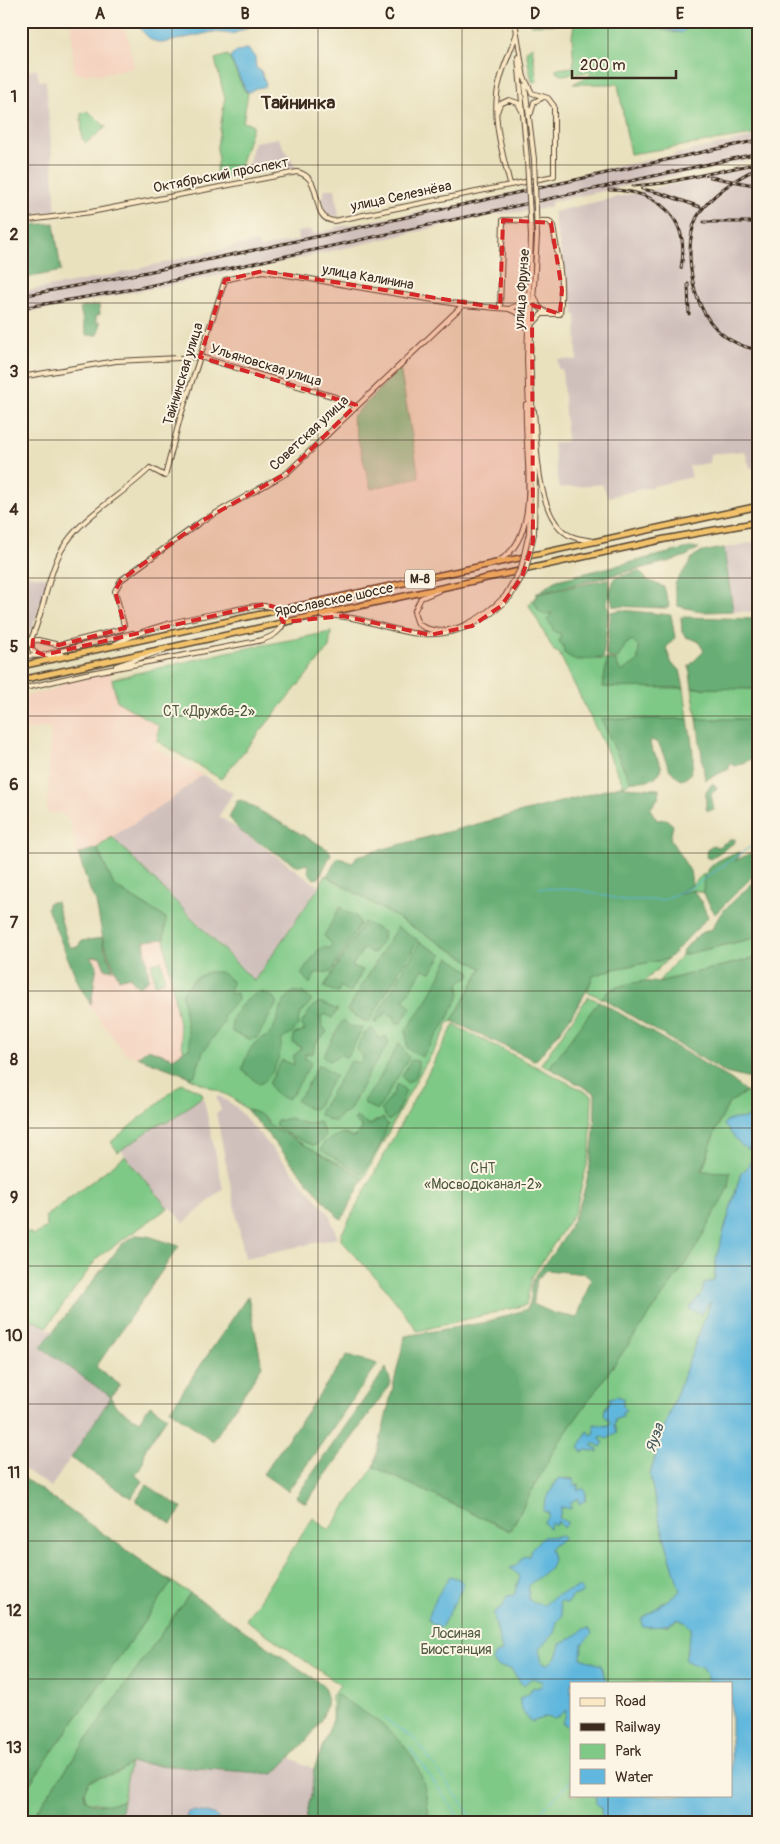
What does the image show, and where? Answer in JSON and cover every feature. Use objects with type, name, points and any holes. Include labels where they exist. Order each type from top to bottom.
[{"type":"highway","name":"Ярославское шоссе","points":[[21,666],[759,506]]},
{"type":"highway","name":"Ярославское шоссе","points":[[21,680],[452,585],[759,522]]},
{"type":"street","name":"улица Фрунзе","points":[[507,596],[526,570],[531,533],[535,467],[529,382],[529,328],[537,236],[534,159],[530,116],[515,21]]},
{"type":"street","points":[[510,184],[502,152],[496,102],[500,81],[516,32]]},
{"type":"street","name":"улица Фрунзе","points":[[519,47],[527,160],[532,290]]},
{"type":"street","points":[[524,76],[532,93],[544,97]]},
{"type":"street","points":[[530,116],[534,102],[544,97]]},
{"type":"street","name":"улица Селезнёва","points":[[326,220],[338,221],[554,176],[554,106],[550,100],[544,97]]},
{"type":"street","points":[[497,114],[502,102],[511,100],[520,105],[524,116]]},
{"type":"street","name":"Октябрьский проспект","points":[[21,221],[91,212],[296,172],[304,175],[313,186],[320,214],[326,220]]},
{"type":"street","points":[[500,308],[503,220],[546,220],[553,226],[562,290],[560,314],[548,313],[536,318],[529,328],[522,315],[509,308]]},
{"type":"street","name":"улица Калинина","points":[[225,280],[264,270],[462,305],[509,308]]},
{"type":"street","name":"Тайнинская улица","points":[[31,641],[55,563],[61,550],[75,531],[151,469],[165,476],[200,356],[225,280]]},
{"type":"street","points":[[509,308],[522,304],[532,290]]},
{"type":"street","points":[[532,290],[538,305],[548,313]]},
{"type":"street","name":"Советская улица","points":[[31,641],[58,645],[115,631],[124,625],[115,591],[121,580],[202,521],[288,472],[462,305]]},
{"type":"street","name":"Ульяновская улица","points":[[21,377],[116,360],[200,356],[335,397],[355,406]]},
{"type":"street","points":[[529,382],[543,492],[549,513],[556,525],[566,534],[595,541]]},
{"type":"street","points":[[494,563],[514,550],[525,523],[529,382]]},
{"type":"street","points":[[452,585],[427,595],[417,603],[414,616],[418,624],[435,630],[460,626],[488,612],[507,596]]},
{"type":"street","points":[[305,618],[343,616],[412,634],[438,635],[472,626],[490,615],[507,596]]},
{"type":"street","points":[[44,655],[176,621],[249,607],[272,605],[277,608],[283,618],[282,628],[276,635],[258,641],[85,674]]},
{"type":"street","points":[[111,646],[137,632]]},
{"type":"street","points":[[31,641],[32,650],[38,655]]},
{"type":"street","points":[[21,655],[31,641]]},
{"type":"street","points":[[21,689],[148,657],[176,645]]},
{"type":"street","points":[[21,655],[71,655]]},
{"type":"street","points":[[21,1208],[24,1213]]},
{"type":"highlighted area","points":[[503,220],[551,223],[562,290],[560,314],[532,305],[533,542],[522,577],[501,606],[472,626],[430,635],[343,616],[283,622],[277,608],[265,604],[44,655],[32,650],[33,640],[59,645],[125,628],[115,591],[121,580],[202,521],[287,473],[356,405],[200,357],[225,280],[263,271],[500,308]]},
{"type":"shaded area","points":[[71,21],[86,21],[99,26],[121,28],[127,33],[134,67],[97,75],[96,73],[85,75],[74,73]]},
{"type":"shaded area","points":[[37,69],[39,81],[46,80],[56,211],[21,215],[21,73]]},
{"type":"shaded area","points":[[759,136],[759,158],[551,202],[551,206],[538,210],[491,215],[247,270],[21,314],[21,292],[103,277],[230,247],[257,242],[259,248],[298,240],[297,232],[311,230],[312,234],[335,229],[336,227],[480,202],[579,175]]},
{"type":"shaded area","points":[[278,138],[296,168],[246,175],[254,142]]},
{"type":"shaded area","points":[[759,164],[759,466],[750,468],[745,451],[710,454],[710,463],[689,466],[692,477],[608,497],[602,484],[559,488],[553,444],[567,441],[562,369],[558,369],[558,359],[577,360],[576,315],[574,315],[573,301],[567,301],[566,278],[553,212]]},
{"type":"shaded area","points":[[325,189],[335,189],[339,216],[329,216],[324,212],[323,198]]},
{"type":"shaded area","points":[[759,541],[759,612],[733,611],[724,548]]},
{"type":"shaded area","points":[[21,574],[48,578],[32,629],[30,629],[26,640],[21,639]]},
{"type":"shaded area","points":[[110,672],[117,701],[159,726],[157,741],[153,746],[202,775],[170,800],[97,848],[78,854],[69,819],[60,813],[47,813],[51,728],[21,730],[21,697],[52,690],[66,682]]},
{"type":"shaded area","points":[[202,775],[233,793],[219,816],[319,886],[254,981],[112,837],[170,800]]},
{"type":"shaded area","points":[[164,939],[188,1077],[125,1053],[87,1003],[79,947]]},
{"type":"shaded area","points":[[203,1096],[223,1189],[184,1223],[170,1207],[168,1208],[121,1150],[162,1122],[167,1123]]},
{"type":"shaded area","points":[[219,1096],[235,1106],[328,1212],[338,1238],[245,1258],[216,1113],[221,1110],[216,1097]]},
{"type":"shaded area","points":[[21,1315],[53,1331],[41,1347],[111,1397],[51,1487],[21,1467]]},
{"type":"shaded area","points":[[289,1757],[314,1769],[312,1791],[305,1823],[119,1823],[130,1763],[274,1774]]},
{"type":"green space","points":[[529,21],[624,21],[676,33],[687,28],[687,21],[759,21],[759,134],[630,154],[618,84],[573,84],[591,75],[590,72],[562,75],[556,72],[556,69],[574,67],[572,37],[574,24],[531,25]]},
{"type":"green space","points":[[532,46],[537,81],[532,82],[526,51]]},
{"type":"green space","points":[[228,55],[245,91],[248,93],[243,122],[253,125],[237,176],[215,180],[218,159],[217,147],[225,99],[215,59]]},
{"type":"green space","points":[[88,111],[106,127],[86,143],[82,139],[81,114]]},
{"type":"green space","points":[[54,223],[61,271],[21,279],[21,226]]},
{"type":"green space","points":[[99,305],[100,314],[96,316],[96,322],[100,322],[98,335],[86,335],[80,308]]},
{"type":"green space","points":[[400,368],[419,477],[371,489],[352,417]]},
{"type":"green space","points":[[689,548],[699,548],[686,556],[671,561],[536,594],[557,580]]},
{"type":"green space","points":[[724,548],[733,611],[703,612],[678,606],[675,585],[692,558],[703,552]]},
{"type":"green space","points":[[639,571],[647,580],[664,587],[669,605],[668,608],[613,606],[610,594],[614,578]]},
{"type":"green space","points":[[608,579],[610,592],[606,604],[609,609],[603,658],[575,660],[564,653],[563,645],[559,642],[561,634],[553,631],[552,626],[547,620],[552,613],[545,615],[538,610],[534,601],[538,594]]},
{"type":"green space","points":[[538,593],[534,602],[552,612],[561,634],[564,653],[575,660],[607,659],[603,687],[684,688],[688,719],[601,719],[631,781],[624,786],[559,653],[554,651],[529,605]]},
{"type":"green space","points":[[621,610],[671,615],[675,638],[666,648],[672,664],[680,670],[684,688],[603,687],[607,659],[615,660],[621,672],[638,661],[639,647],[632,640],[626,644],[618,658],[609,658],[606,654],[611,612]]},
{"type":"green space","points":[[681,617],[759,619],[759,689],[692,688],[689,666],[704,651],[698,641],[686,637],[682,632]]},
{"type":"green space","name":"СТ «Дружба-2»","points":[[331,632],[329,648],[221,779],[157,741],[159,726],[117,701],[112,679],[227,652]]},
{"type":"green space","points":[[632,640],[639,647],[638,661],[621,673],[615,660],[626,644]]},
{"type":"green space","points":[[692,688],[759,689],[759,719],[697,719]]},
{"type":"green space","points":[[601,719],[688,719],[693,755],[691,772],[687,778],[680,780],[670,770],[659,744],[652,740],[650,741],[651,748],[661,765],[658,774],[651,779],[631,781]]},
{"type":"green space","points":[[697,719],[759,719],[759,756],[735,766],[729,763],[729,769],[705,780]]},
{"type":"green space","points":[[713,783],[718,788],[711,794],[714,809],[708,811],[706,809],[706,791]]},
{"type":"green space","points":[[624,785],[624,787],[659,789],[659,797],[650,809],[657,820],[666,819],[673,825],[670,839],[690,871],[692,885],[676,894],[693,890],[701,901],[708,917],[668,959],[613,969],[593,976],[582,999],[568,1020],[537,1059],[534,1060],[452,1021],[482,968],[327,876],[338,857],[352,863],[357,856]]},
{"type":"green space","points":[[241,800],[329,850],[331,854],[319,878],[314,879],[308,872],[307,864],[299,866],[240,831],[229,817],[237,801]]},
{"type":"green space","points":[[112,837],[254,981],[319,887],[325,875],[482,968],[452,1021],[447,1024],[446,1030],[419,1075],[364,1178],[269,1125],[267,1119],[246,1109],[231,1097],[188,1077],[164,939],[166,918],[114,886],[97,848]],"holes":[[[377,1120],[360,1173],[324,1142],[343,1133],[352,1137],[356,1136],[362,1129],[362,1125],[370,1125]]]},
{"type":"green space","points":[[735,839],[735,842],[710,859],[706,857],[707,850],[712,845],[718,847]]},
{"type":"green space","points":[[97,848],[114,886],[166,918],[164,939],[144,941],[149,979],[138,987],[129,976],[119,979],[104,944],[96,902],[78,854]]},
{"type":"green space","points":[[759,849],[759,870],[715,914],[707,900],[703,884],[712,865],[732,854],[740,852],[739,857],[735,861]]},
{"type":"green space","points":[[704,873],[704,893],[693,890],[674,895],[692,885]]},
{"type":"green space","points":[[759,877],[759,937],[682,955],[683,950],[699,934],[712,929],[721,913]]},
{"type":"green space","points":[[49,902],[56,902],[70,947],[78,947],[81,941],[102,938],[113,969],[105,969],[100,956],[90,957],[97,965],[91,1004],[80,987],[47,908]]},
{"type":"green space","points":[[340,907],[356,916],[360,924],[331,972],[316,973],[310,984],[301,974],[319,949],[324,947],[329,949],[332,944],[324,936]]},
{"type":"green space","points":[[364,922],[384,932],[383,940],[373,954],[364,948],[352,966],[363,970],[350,993],[340,986],[338,993],[324,987]]},
{"type":"green space","points":[[397,927],[418,940],[368,1023],[347,1011]]},
{"type":"green space","points":[[759,937],[759,957],[658,982],[682,955]]},
{"type":"green space","points":[[420,942],[442,955],[431,972],[423,969],[404,1000],[411,1008],[401,1023],[395,1023],[394,1016],[386,1013],[376,1023],[373,1022]]},
{"type":"green space","points":[[449,957],[471,972],[470,976],[459,983],[460,995],[444,1025],[422,1057],[407,1048],[406,1030],[427,1001]]},
{"type":"green space","points":[[759,957],[759,1078],[746,1078],[726,1073],[602,998],[613,989],[627,984],[658,982]]},
{"type":"green space","points":[[668,959],[645,981],[613,988],[602,998],[587,992],[593,976],[613,969]]},
{"type":"green space","points":[[161,961],[165,981],[155,984],[151,963]]},
{"type":"green space","points":[[208,972],[221,972],[232,981],[230,994],[237,993],[238,1000],[223,1015],[224,1022],[203,1052],[195,1075],[191,1077],[137,1057],[148,1049],[173,1058],[190,1047],[182,993],[194,979]]},
{"type":"green space","points":[[295,991],[303,993],[312,1000],[299,1016],[298,1025],[293,1032],[282,1039],[273,1071],[269,1077],[259,1084],[242,1070],[246,1058],[250,1049],[260,1039],[267,1037],[273,1030],[282,1005],[289,995]]},
{"type":"green space","points":[[261,992],[273,997],[277,1003],[257,1038],[249,1039],[232,1032],[231,1026],[235,1013],[244,1002]]},
{"type":"green space","points":[[588,997],[599,1001],[549,1068],[541,1064]]},
{"type":"green space","points":[[599,1001],[732,1080],[746,1092],[729,1103],[715,1132],[702,1171],[730,1172],[728,1188],[693,1253],[555,1448],[510,1531],[374,1467],[405,1336],[487,1322],[527,1309],[535,1277],[561,1242],[573,1220],[586,1185],[590,1167],[595,1093],[549,1068]],"holes":[[[547,1270],[586,1274],[591,1279],[577,1318],[553,1313],[533,1304],[537,1279]]]},
{"type":"green space","points":[[320,1002],[338,1010],[332,1018],[325,1014],[321,1017],[322,1025],[327,1032],[315,1044],[313,1053],[305,1054],[305,1059],[309,1059],[311,1063],[293,1094],[287,1099],[281,1097],[272,1089],[269,1083],[282,1060],[294,1065],[293,1056],[301,1047],[293,1043],[294,1034],[305,1030],[301,1024],[313,1006]]},
{"type":"green space","points":[[343,1020],[350,1026],[363,1028],[348,1056],[344,1057],[341,1054],[330,1061],[323,1056]]},
{"type":"green space","name":"СНТ «Мосводоканал-2»","points":[[454,1025],[592,1095],[590,1153],[575,1212],[532,1277],[526,1305],[418,1331],[386,1289],[341,1240],[341,1235]]},
{"type":"green space","points":[[371,1029],[375,1031],[378,1039],[386,1036],[389,1043],[369,1073],[349,1111],[341,1114],[336,1121],[331,1121],[320,1115],[320,1111],[351,1061],[359,1063],[363,1060],[363,1056],[356,1050],[365,1033]]},
{"type":"green space","points":[[399,1043],[409,1058],[378,1110],[366,1105],[364,1101],[377,1083]]},
{"type":"green space","points":[[411,1060],[418,1061],[418,1071],[415,1077],[407,1083],[402,1076]]},
{"type":"green space","points":[[318,1065],[336,1076],[315,1109],[307,1108],[296,1100],[305,1090]]},
{"type":"green space","points":[[182,1083],[201,1092],[203,1096],[166,1123],[162,1122],[118,1152],[111,1142]]},
{"type":"green space","points":[[397,1084],[406,1091],[396,1115],[389,1121],[381,1110],[394,1092]]},
{"type":"green space","name":"Лосиная Биостанция","points":[[746,1092],[759,1100],[759,1108],[747,1118],[728,1120],[755,1152],[747,1168],[741,1173],[717,1255],[714,1280],[704,1284],[702,1293],[689,1309],[712,1299],[661,1436],[650,1475],[659,1519],[681,1591],[642,1619],[666,1626],[678,1619],[691,1627],[690,1640],[686,1651],[694,1665],[701,1666],[709,1682],[570,1682],[570,1796],[732,1796],[759,1823],[305,1823],[312,1791],[314,1769],[332,1722],[332,1696],[340,1685],[246,1620],[313,1518],[329,1530],[374,1467],[510,1531],[555,1448],[693,1253],[702,1172],[715,1132],[729,1103]],"holes":[[[610,1401],[616,1419],[614,1425],[617,1433],[601,1436],[600,1440],[591,1446],[598,1452],[587,1450],[591,1435],[611,1423],[605,1408]],[[570,1478],[574,1480],[574,1486],[579,1484],[578,1492],[586,1493],[586,1500],[579,1503],[578,1498],[562,1507],[559,1518],[564,1527],[558,1520],[551,1523],[549,1528],[543,1522],[549,1516],[545,1502],[551,1493],[555,1481]]]},
{"type":"green space","points":[[246,1109],[262,1116],[269,1125],[364,1178],[342,1219],[338,1217]]},
{"type":"green space","points":[[356,1117],[370,1125],[383,1118],[388,1125],[380,1145],[364,1172],[360,1173],[321,1150],[324,1142],[343,1133],[352,1137],[356,1136],[362,1129],[362,1125],[354,1121]]},
{"type":"green space","points":[[290,1118],[306,1124],[319,1121],[326,1136],[316,1145],[312,1145],[286,1133],[275,1125],[277,1121]]},
{"type":"green space","points":[[125,1156],[168,1208],[98,1257],[47,1327],[21,1315],[21,1257],[27,1245],[21,1238],[27,1232],[35,1235],[47,1227],[45,1217]]},
{"type":"green space","points":[[136,1235],[148,1236],[179,1246],[96,1367],[120,1385],[111,1397],[41,1347],[122,1244]]},
{"type":"green space","points":[[248,1296],[262,1366],[213,1441],[170,1410]]},
{"type":"green space","points":[[347,1355],[378,1364],[288,1491],[263,1474]]},
{"type":"green space","points":[[386,1368],[391,1383],[306,1503],[296,1497]]},
{"type":"green space","points":[[111,1397],[115,1406],[139,1421],[150,1405],[167,1417],[146,1448],[142,1466],[135,1475],[143,1481],[131,1498],[71,1458]]},
{"type":"green space","points":[[21,1476],[172,1582],[21,1796]]},
{"type":"green space","points":[[147,1485],[182,1508],[171,1524],[136,1501]]},
{"type":"green space","points":[[172,1582],[190,1593],[28,1823],[21,1823],[21,1796]]},
{"type":"green space","points":[[190,1593],[323,1685],[327,1697],[325,1710],[312,1734],[274,1774],[131,1763],[119,1772],[90,1780],[84,1791],[85,1799],[89,1802],[99,1805],[123,1801],[119,1823],[28,1823]]},
{"type":"green space","points":[[336,1694],[378,1721],[401,1742],[410,1754],[418,1768],[424,1785],[430,1823],[305,1823],[312,1791],[314,1769],[332,1722]]},
{"type":"green space","points":[[130,1763],[123,1801],[109,1805],[86,1801],[84,1791],[88,1781],[119,1772]]},
{"type":"water","points":[[132,21],[262,21],[233,34],[212,32],[163,43],[151,40]]},
{"type":"water","points":[[624,21],[687,21],[687,28],[682,33]]},
{"type":"water","points":[[248,49],[255,57],[256,68],[261,71],[266,84],[265,87],[256,88],[249,92],[246,91],[230,58],[232,54]]},
{"type":"water","points":[[759,1108],[759,1823],[602,1823],[601,1808],[596,1804],[596,1796],[732,1796],[732,1682],[709,1682],[701,1666],[694,1665],[685,1660],[691,1628],[686,1623],[678,1619],[661,1626],[647,1627],[642,1626],[641,1619],[680,1591],[659,1519],[650,1475],[661,1436],[711,1301],[701,1314],[689,1309],[702,1293],[704,1284],[714,1280],[717,1255],[741,1173],[747,1168],[755,1152],[742,1146],[724,1125],[727,1120],[747,1118]]},
{"type":"water","points":[[617,1396],[623,1398],[623,1406],[626,1411],[622,1413],[623,1417],[616,1419],[614,1425],[617,1433],[607,1439],[601,1436],[600,1440],[604,1442],[601,1447],[594,1443],[591,1446],[597,1448],[598,1452],[587,1450],[582,1452],[579,1447],[588,1431],[591,1435],[595,1433],[594,1424],[607,1426],[611,1423],[604,1415],[605,1409],[610,1402],[610,1398]]},
{"type":"water","points":[[558,1478],[574,1480],[574,1486],[579,1484],[578,1491],[583,1488],[586,1493],[586,1500],[579,1504],[578,1498],[570,1503],[571,1509],[562,1507],[559,1518],[568,1523],[563,1528],[558,1521],[555,1526],[551,1523],[549,1529],[543,1522],[549,1516],[548,1512],[543,1511],[545,1502]]},
{"type":"water","points":[[561,1536],[564,1538],[550,1548],[553,1559],[551,1567],[529,1585],[528,1599],[534,1603],[544,1605],[555,1596],[579,1587],[583,1593],[573,1596],[567,1604],[561,1601],[559,1603],[562,1616],[557,1622],[554,1633],[539,1649],[542,1663],[549,1664],[556,1657],[560,1644],[583,1629],[589,1628],[592,1634],[582,1644],[581,1658],[601,1665],[605,1679],[608,1682],[570,1682],[570,1727],[562,1723],[566,1710],[555,1719],[545,1717],[532,1722],[529,1720],[521,1708],[520,1698],[529,1694],[532,1688],[540,1687],[543,1682],[532,1678],[524,1685],[511,1669],[498,1667],[492,1660],[495,1654],[502,1652],[494,1612],[503,1606],[507,1596],[514,1595],[520,1576],[510,1568],[516,1566],[523,1557],[529,1556],[531,1549],[543,1537]]},
{"type":"water","points":[[450,1576],[459,1579],[464,1584],[440,1628],[431,1623],[428,1618],[436,1598]]},
{"type":"water","points":[[188,1812],[213,1814],[220,1820],[218,1823],[197,1823],[186,1818]]},
{"type":"waterway","points":[[539,888],[580,890],[623,900],[663,900],[694,886],[750,847],[759,845]]},
{"type":"waterway","points":[[383,1718],[416,1740],[476,1823]]},
{"type":"waterway","points":[[410,1748],[463,1823]]},
{"type":"waterway","points":[[530,1823],[570,1781]]},
{"type":"waterway","points":[[411,1815],[421,1823]]},
{"type":"railway","points":[[21,296],[299,241],[759,140]]},
{"type":"railway","points":[[21,308],[139,288],[759,153]]},
{"type":"railway","points":[[633,186],[664,183],[759,163]]},
{"type":"railway","points":[[759,168],[724,188],[702,209],[692,230],[690,250],[694,285],[703,311],[720,332],[731,340],[759,350]]},
{"type":"railway","points":[[710,177],[759,186]]},
{"type":"railway","points":[[642,189],[660,193],[700,207]]},
{"type":"railway","points":[[609,190],[626,191],[642,195],[656,201],[667,210],[681,234],[683,250],[681,268]]},
{"type":"railway","points":[[704,222],[759,222]]},
{"type":"railway","points":[[688,284],[689,314]]},
{"type":"district","name":"Тайнинка","points":[[298,103]]},
{"type":"water label","name":"Яуза","points":[[655,1438]]}]
